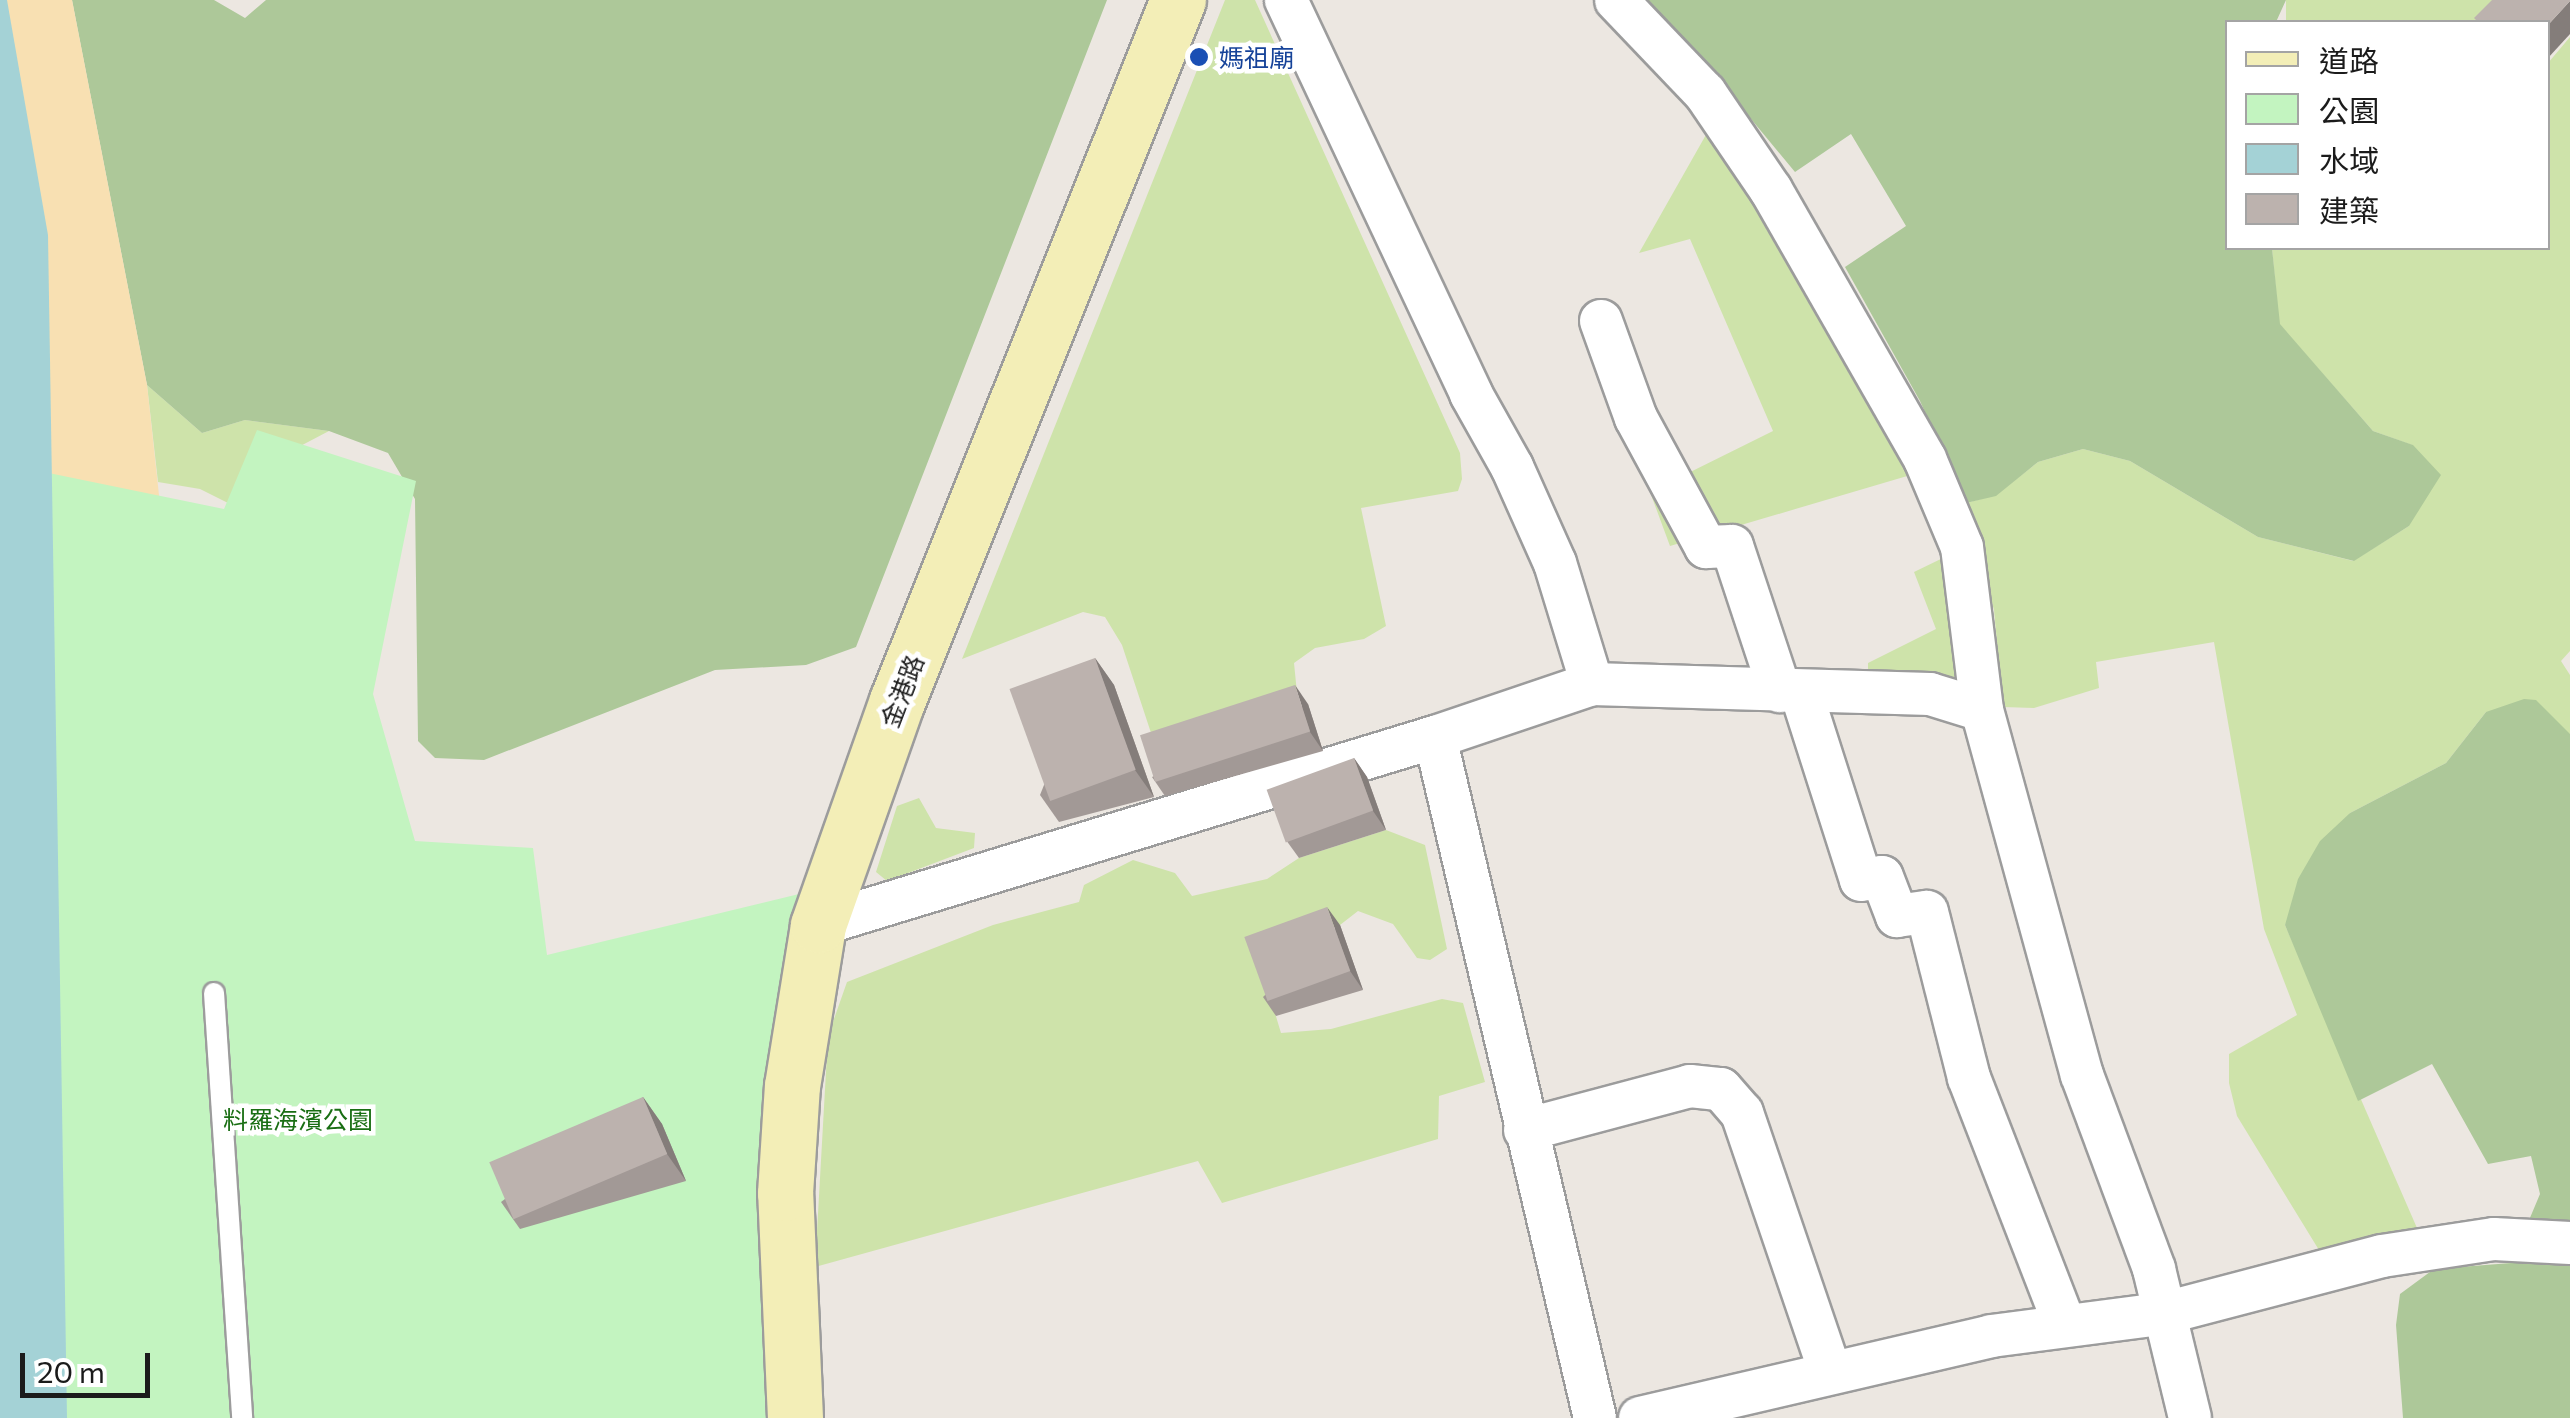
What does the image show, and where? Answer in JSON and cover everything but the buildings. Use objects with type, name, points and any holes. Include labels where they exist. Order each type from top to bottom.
[{"type":"main road","name":"金港路","points":[[795,1418],[785,1193],[792,1086],[818,926],[897,702],[1178,0]]},
{"type":"street","points":[[1286,0],[1518,479],[1554,563],[1592,684]]},
{"type":"street","points":[[1616,0],[1705,93],[1771,190],[1924,459],[1962,547],[1982,710],[2082,1075],[2154,1268],[2190,1418]]},
{"type":"street","points":[[1601,321],[1636,418],[1706,548],[1732,546],[1861,880],[1882,877],[1897,916],[1928,912],[1970,1078],[2065,1325]]},
{"type":"street","points":[[818,926],[1592,684],[1930,694],[1982,710]]},
{"type":"street","points":[[1435,736],[1594,1418]]},
{"type":"street","points":[[1525,1130],[1690,1086],[1720,1089],[1742,1113],[1830,1371]]},
{"type":"street","points":[[1640,1418],[1830,1371],[2065,1325],[2162,1314],[2382,1256],[2494,1239],[2570,1243]]},
{"type":"lane","points":[[214,993],[242,1418]]},
{"type":"green space","points":[[72,0],[214,0],[245,18],[266,0],[1107,0],[856,647],[806,665],[715,670],[484,760],[435,758],[418,741],[415,499],[388,453],[329,431],[245,420],[202,433],[147,385]]},
{"type":"green space","points":[[1225,0],[1255,0],[1460,453],[1462,479],[1458,491],[1361,508],[1386,626],[1364,639],[1315,648],[1294,663],[1297,693],[1154,742],[1122,645],[1105,617],[1083,612],[962,659]]},
{"type":"green space","points":[[1641,0],[2286,0],[2277,20],[2225,20],[2225,250],[2272,250],[2280,324],[2373,431],[2413,445],[2441,475],[2409,526],[2354,561],[2258,537],[2130,461],[2083,449],[2038,462],[1996,496],[1966,503],[1920,401],[1845,267],[1906,226],[1851,134],[1795,172],[1694,50]]},
{"type":"green space","points":[[2286,0],[2517,0],[2517,20],[2286,20]]},
{"type":"green space","points":[[2570,37],[2570,651],[2561,661],[2570,675],[2570,734],[2486,712],[2446,763],[2350,813],[2285,925],[2417,1228],[2322,1255],[2237,1116],[2229,1083],[2229,1054],[2297,1015],[2264,929],[2214,642],[2096,662],[2099,688],[2034,708],[2003,707],[1994,610],[1966,503],[1996,495],[2038,462],[2083,449],[2130,461],[2258,537],[2353,561],[2409,526],[2412,445],[2373,431],[2279,324],[2272,250],[2550,250],[2550,61]]},
{"type":"green space","points":[[1707,133],[1767,214],[1914,474],[1670,546],[1650,492],[1773,431],[1690,239],[1639,253]]},
{"type":"green space","points":[[147,385],[202,433],[245,420],[329,431],[287,453],[258,518],[200,489],[158,482]]},
{"type":"green space","name":"料羅海濱公園","points":[[257,430],[416,481],[373,694],[415,841],[533,848],[547,955],[832,886],[795,1418],[0,1418],[0,463],[224,509]]},
{"type":"green space","points":[[1947,556],[1969,688],[1868,678],[1868,663],[1936,629],[1914,572]]},
{"type":"green space","points":[[2524,699],[2536,700],[2570,734],[2570,1418],[2403,1418],[2396,1325],[2400,1294],[2434,1269],[2511,1263],[2540,1194],[2531,1156],[2488,1164],[2432,1064],[2358,1101],[2285,925],[2298,879],[2320,841],[2350,813],[2446,763],[2486,712]]},
{"type":"green space","points":[[919,798],[936,828],[975,833],[974,848],[887,881],[876,872],[897,806]]},
{"type":"green space","points":[[1386,830],[1425,845],[1447,949],[1430,960],[1417,958],[1393,924],[1358,911],[1340,925],[1256,950],[1281,1033],[1331,1029],[1442,999],[1463,1003],[1485,1082],[1439,1096],[1438,1139],[1222,1203],[1198,1161],[815,1267],[828,1036],[847,982],[993,925],[1079,902],[1084,885],[1133,860],[1175,873],[1192,896],[1267,879],[1299,858]]},
{"type":"sand","points":[[0,0],[72,0],[147,385],[164,541],[0,1418]]},
{"type":"water","points":[[0,0],[7,0],[48,235],[67,1418],[0,1418]]},
{"type":"place","name":"媽祖廟","points":[[1199,57]]}]
